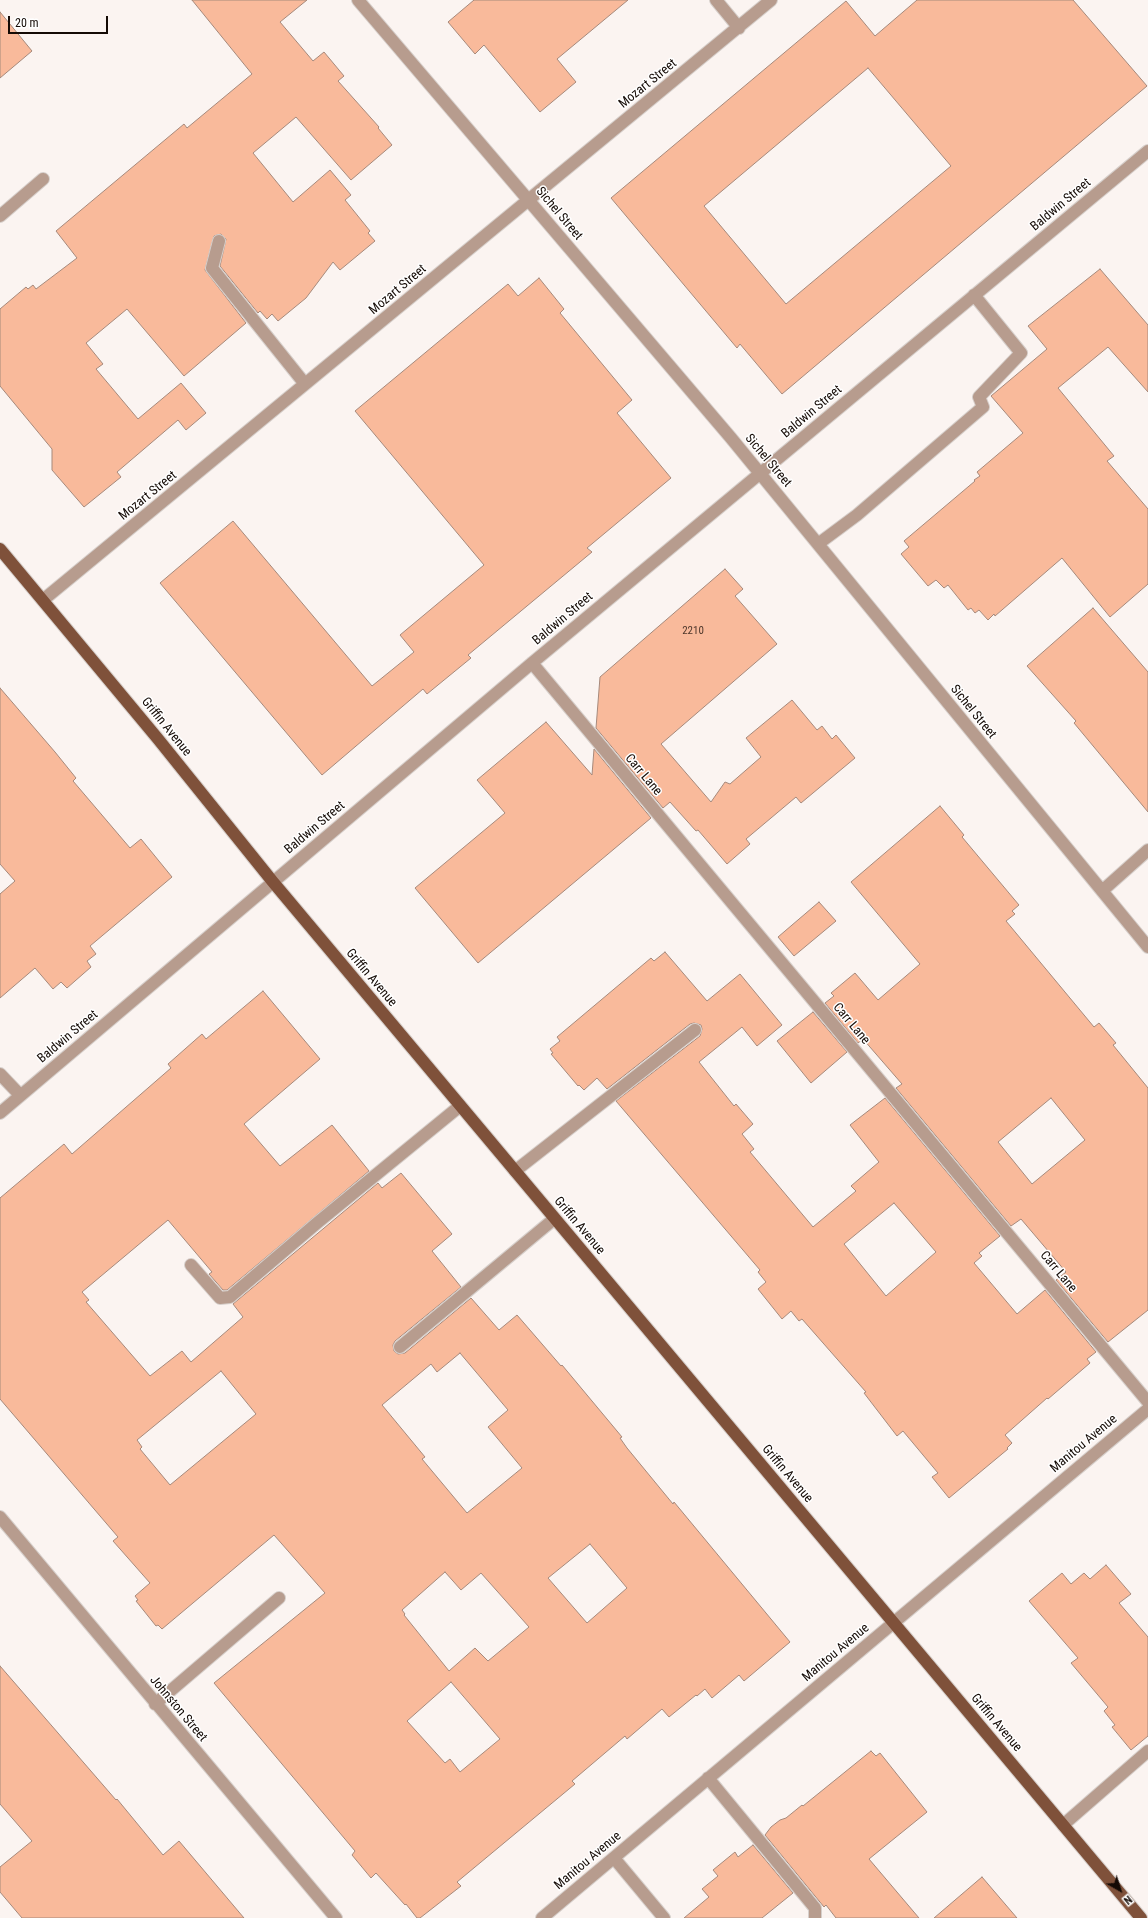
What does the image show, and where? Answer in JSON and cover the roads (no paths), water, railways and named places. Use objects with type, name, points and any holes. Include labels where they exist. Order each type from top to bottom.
[{"type":"main road","name":"Griffin Avenue","points":[[0,549],[158,739],[273,882],[1141,1918]]},
{"type":"street","name":"Sichel Street","points":[[358,0],[760,474],[1148,947]]},
{"type":"street","points":[[716,0],[739,28]]},
{"type":"street","name":"Mozart Street","points":[[43,600],[739,28],[771,0]]},
{"type":"street","name":"Baldwin Street","points":[[0,1113],[532,663],[1148,151]]},
{"type":"street","points":[[0,216],[43,179]]},
{"type":"street","points":[[218,242],[212,268],[305,384]]},
{"type":"street","points":[[818,544],[857,515],[983,407],[979,397],[1021,353],[974,295]]},
{"type":"street","name":"Carr Lane","points":[[532,663],[1148,1402]]},
{"type":"street","points":[[1102,891],[1148,850]]},
{"type":"street","points":[[515,1172],[695,1030]]},
{"type":"street","points":[[0,1074],[20,1095]]},
{"type":"street","points":[[191,1265],[220,1298],[230,1297],[317,1223],[460,1106]]},
{"type":"street","points":[[400,1347],[554,1219]]},
{"type":"street","name":"Manitou Avenue","points":[[542,1918],[1148,1409]]},
{"type":"street","name":"Johnston Street","points":[[0,1517],[336,1918]]},
{"type":"street","points":[[156,1704],[279,1598]]},
{"type":"street","points":[[1063,1825],[1148,1751]]},
{"type":"street","points":[[708,1778],[815,1908],[815,1918]]},
{"type":"street","points":[[614,1858],[664,1918]]}]
